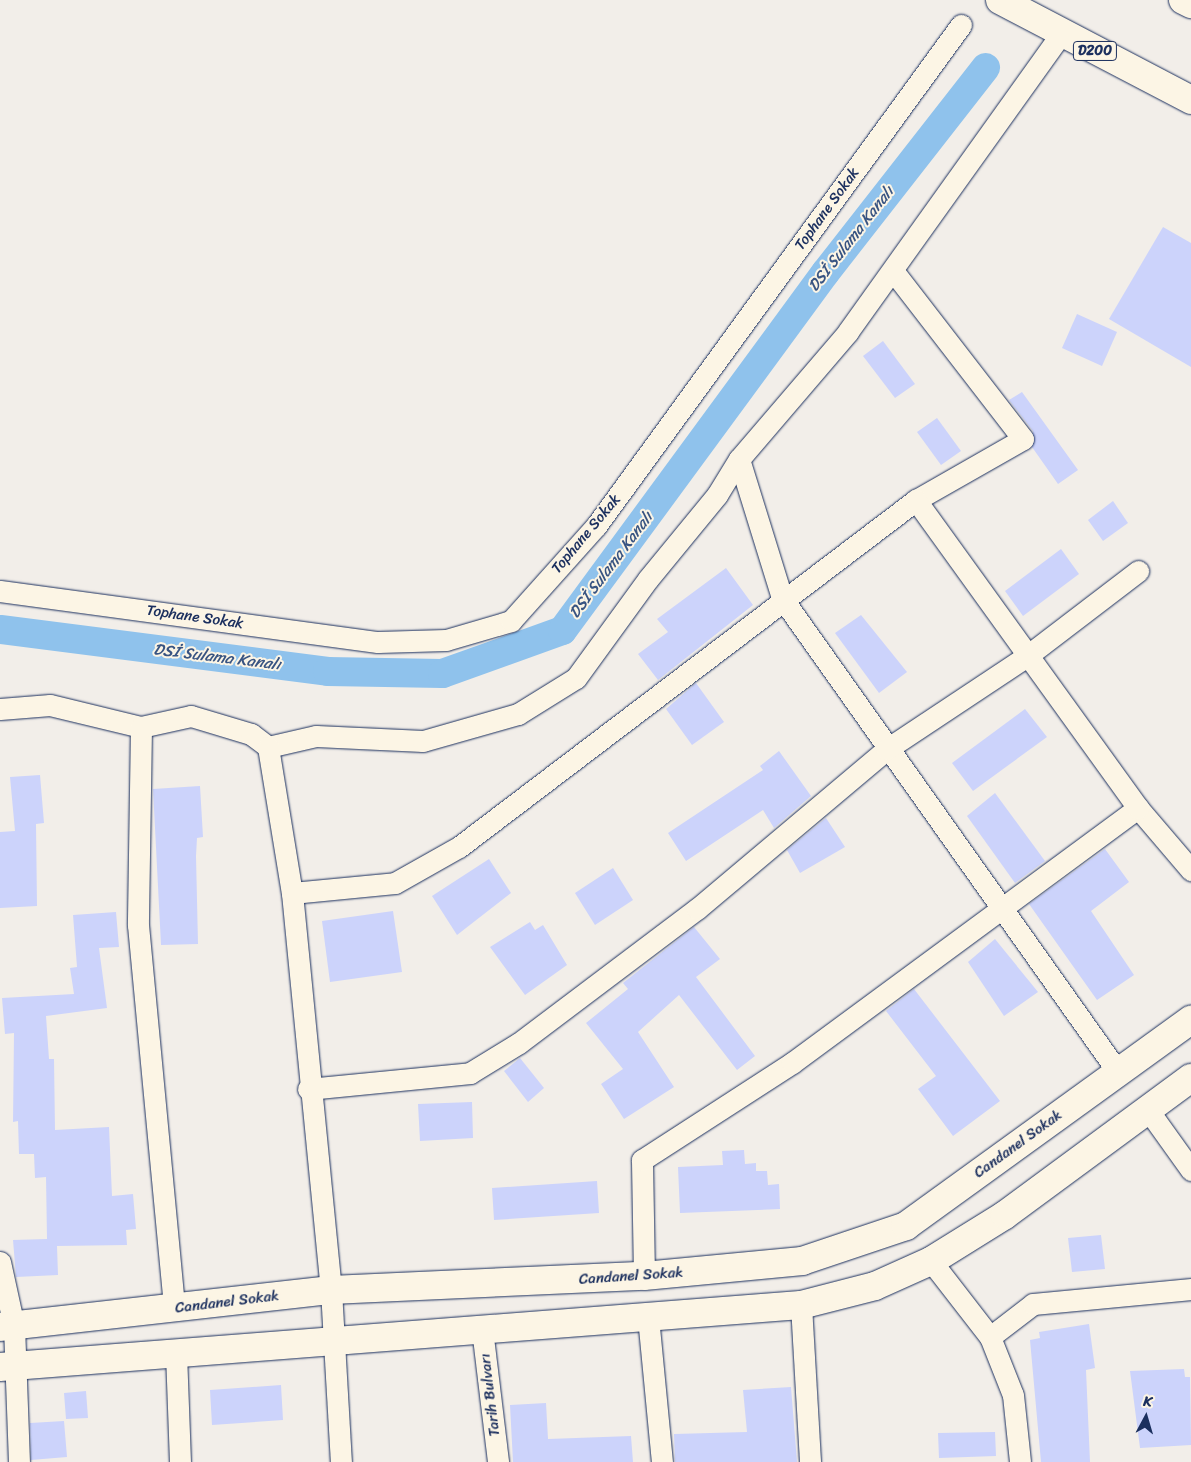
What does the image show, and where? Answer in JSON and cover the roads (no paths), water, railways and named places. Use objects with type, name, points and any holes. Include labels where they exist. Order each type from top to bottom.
[{"type":"main road","name":"D200","points":[[1000,0],[1061,34],[1191,100]]},
{"type":"main road","points":[[1184,0],[1191,4]]},
{"type":"main road","name":"Candanel Sokak","points":[[7,1327],[331,1290],[644,1276],[802,1261],[906,1226],[1191,1020]]},
{"type":"main road","points":[[8,1366],[801,1305],[875,1286],[931,1261],[1006,1216],[1191,1078]]},
{"type":"street","name":"Tophane Sokak","points":[[0,591],[378,642],[446,640],[511,620],[596,526],[961,25]]},
{"type":"street","points":[[268,747],[316,736],[423,741],[526,709],[576,678],[648,579],[717,495],[739,459],[848,332],[1061,34]]},
{"type":"street","points":[[292,893],[395,883],[459,847],[629,722],[782,598],[916,500],[1023,439],[892,271]]},
{"type":"street","points":[[739,459],[782,598],[999,910],[1118,1072]]},
{"type":"street","points":[[916,500],[1138,808],[1191,870]]},
{"type":"street","points":[[308,1089],[470,1073],[519,1043],[697,909],[887,748],[1027,656],[1138,571]]},
{"type":"street","points":[[0,709],[50,705],[141,727],[191,716],[251,734],[268,747],[292,893],[308,1089],[331,1290],[341,1462]]},
{"type":"street","points":[[141,727],[138,925],[174,1308]]},
{"type":"street","points":[[644,1276],[642,1160],[792,1063],[1138,808]]},
{"type":"street","points":[[1148,1110],[1191,1170]]},
{"type":"street","points":[[931,1261],[990,1337],[1013,1396],[1020,1462]]},
{"type":"street","points":[[0,1262],[7,1327],[8,1366],[19,1462]]},
{"type":"street","points":[[990,1337],[1033,1304],[1191,1288]]},
{"type":"street","points":[[801,1305],[810,1462]]},
{"type":"street","points":[[648,1317],[662,1462]]},
{"type":"street","name":"Tarih Bulvarı","points":[[482,1329],[498,1462]]},
{"type":"street","points":[[176,1353],[180,1462]]},
{"type":"waterway","name":"DSİ Sulama Kanalı","points":[[0,629],[327,671],[442,673],[562,630],[825,272],[985,67]]}]
